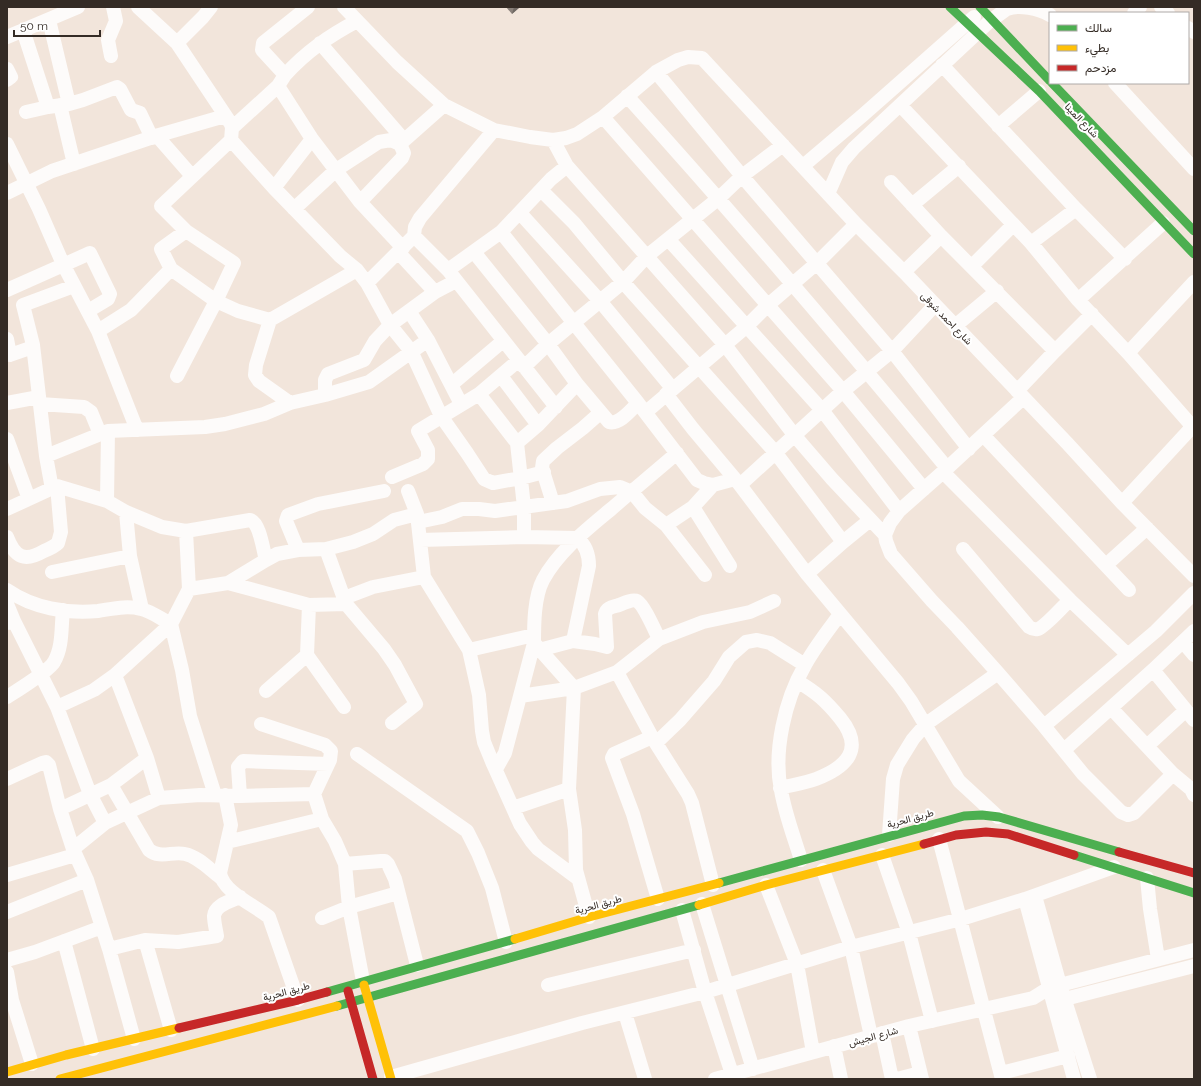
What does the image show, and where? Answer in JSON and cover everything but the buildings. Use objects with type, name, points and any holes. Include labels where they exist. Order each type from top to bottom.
[{"type":"main road","name":"شارع المينا","points":[[950,7],[1039,91],[1194,254]]},
{"type":"main road","name":"شارع المينا","points":[[982,8],[1049,80]]},
{"type":"main road","name":"شارع المينا","points":[[1053,84],[1194,231]]},
{"type":"main road","name":"طريق الحرية","points":[[7,1072],[32,1064],[298,1000],[363,980],[506,942],[589,917],[713,885],[964,816],[982,815],[999,817],[1194,873]]},
{"type":"main road","points":[[60,1079],[367,998],[766,885],[939,839],[972,832],[1008,834],[1194,893]]},
{"type":"main road","points":[[363,980],[391,1078]]},
{"type":"main road","points":[[346,985],[373,1079]]},
{"type":"street","points":[[7,37],[78,7]]},
{"type":"street","points":[[111,56],[108,40],[116,21],[113,7]]},
{"type":"street","points":[[138,7],[177,43],[229,128],[274,188],[340,256],[356,270],[367,283],[390,325],[411,351],[441,416],[484,479],[492,483],[544,472]]},
{"type":"street","points":[[177,43],[211,7]]},
{"type":"street","points":[[308,7],[263,43],[263,52],[281,80],[312,139],[360,202],[434,292]]},
{"type":"street","points":[[344,7],[397,62],[444,105],[459,114],[494,130],[553,140],[566,138],[577,134],[603,117],[656,72],[742,176],[892,351],[968,449]]},
{"type":"street","points":[[828,194],[838,170],[847,157],[942,65],[992,20],[1006,9],[1014,7],[1043,11],[1049,14]]},
{"type":"street","points":[[803,166],[863,115],[982,8]]},
{"type":"street","points":[[49,20],[59,105],[74,164]]},
{"type":"street","points":[[177,376],[234,263],[186,231],[162,206],[192,176],[229,128],[281,80],[303,56],[328,37],[357,21]]},
{"type":"street","points":[[24,30],[59,105]]},
{"type":"street","points":[[320,43],[402,142],[404,153],[402,158],[360,202]]},
{"type":"street","name":"شارع احمد شوقى","points":[[656,72],[678,60],[688,57],[702,58],[856,224],[904,272],[1122,503],[1194,576]]},
{"type":"street","points":[[942,65],[1076,209],[1125,259]]},
{"type":"street","points":[[7,69],[11,77],[7,80]]},
{"type":"street","points":[[1116,84],[1194,169]]},
{"type":"street","points":[[26,112],[59,105],[117,87],[120,89],[131,110],[140,113],[154,137],[192,176]]},
{"type":"street","points":[[998,126],[1039,91]]},
{"type":"street","points":[[627,96],[719,198],[867,371],[945,470],[1070,600],[1128,655]]},
{"type":"street","points":[[402,142],[444,105]]},
{"type":"street","points":[[900,105],[1031,243],[1078,300],[1128,353],[1193,426],[1122,503]]},
{"type":"street","points":[[603,117],[843,391],[924,489]]},
{"type":"street","points":[[7,193],[27,185],[52,171],[154,137],[229,128]]},
{"type":"street","points":[[367,283],[414,236],[415,227],[420,218],[494,130]]},
{"type":"street","points":[[274,188],[312,139]]},
{"type":"street","points":[[294,209],[336,170],[379,142],[391,140],[402,142]]},
{"type":"street","points":[[553,140],[567,166],[725,345],[795,436],[832,479],[885,535],[892,554],[909,575],[998,672],[1083,774],[1124,814],[1128,815],[1134,812],[1173,774]]},
{"type":"street","points":[[7,144],[63,264],[98,331],[137,430]]},
{"type":"street","points":[[392,477],[426,462],[428,450],[418,431],[479,394],[548,344],[622,282],[647,256],[693,220],[742,176],[783,145]]},
{"type":"street","points":[[325,395],[325,380],[328,374],[364,360],[375,341],[390,325],[434,292],[452,276],[474,252],[501,232],[520,214],[551,179],[567,166]]},
{"type":"street","points":[[912,204],[959,166]]},
{"type":"street","points":[[891,182],[941,236],[1055,351]]},
{"type":"street","points":[[541,190],[574,224],[622,282],[775,452],[843,542]]},
{"type":"street","points":[[1031,243],[1076,209]]},
{"type":"street","points":[[520,214],[600,301],[669,391],[693,429],[738,482],[807,574],[898,683],[926,724],[959,781],[999,817]]},
{"type":"street","points":[[1078,300],[1163,223]]},
{"type":"street","points":[[474,252],[548,344],[600,413],[607,421],[614,423],[669,391],[725,345],[768,305],[817,263],[856,224]]},
{"type":"street","points":[[972,266],[1013,225]]},
{"type":"street","points":[[186,231],[161,249],[171,269],[216,301],[238,311],[270,320]]},
{"type":"street","points":[[501,232],[642,407],[697,480],[713,485],[738,482],[795,436],[843,391],[892,351],[935,305]]},
{"type":"street","points":[[414,236],[452,276],[556,407]]},
{"type":"street","points":[[904,272],[941,236]]},
{"type":"street","points":[[668,239],[822,410],[899,511]]},
{"type":"street","points":[[7,537],[16,552],[27,558],[35,557],[58,543],[61,532],[55,488],[46,456],[33,347],[23,305],[12,287],[90,253],[110,294],[108,299],[88,311]]},
{"type":"street","points":[[98,331],[131,310],[171,269]]},
{"type":"street","points":[[290,403],[260,381],[255,375],[256,365],[270,320],[356,270]]},
{"type":"street","points":[[1128,353],[1194,282]]},
{"type":"street","points":[[23,305],[74,286]]},
{"type":"street","points":[[955,326],[997,291]]},
{"type":"street","points":[[409,311],[428,340],[461,404]]},
{"type":"street","points":[[885,535],[890,523],[899,511],[983,435],[1020,395],[1055,351],[1092,314]]},
{"type":"street","points":[[7,339],[10,355],[33,347]]},
{"type":"street","points":[[46,456],[104,432],[205,427],[225,424],[264,414],[290,403],[325,395],[369,382],[428,340]]},
{"type":"street","points":[[451,385],[503,341]]},
{"type":"street","points":[[364,360],[369,382]]},
{"type":"street","points":[[502,376],[538,425]]},
{"type":"street","points":[[517,443],[538,425],[577,384]]},
{"type":"street","points":[[479,394],[517,443],[524,507],[524,537]]},
{"type":"street","points":[[7,403],[39,400],[84,407],[91,412],[104,432],[108,501]]},
{"type":"street","points":[[553,503],[542,466],[546,458],[600,413]]},
{"type":"street","points":[[983,435],[1129,590]]},
{"type":"street","points":[[7,439],[29,499]]},
{"type":"street","points":[[496,769],[505,753],[536,643],[536,611],[542,582],[577,538],[677,453]]},
{"type":"street","points":[[666,525],[693,507],[713,485]]},
{"type":"street","points":[[189,589],[228,583],[277,554],[298,550],[326,549],[364,538],[373,534],[394,520],[442,517],[462,509],[495,511],[566,502],[607,488],[620,487],[632,492],[644,508],[666,525],[705,575]]},
{"type":"street","points":[[7,509],[55,488],[108,501],[126,512],[162,527],[186,531],[250,520],[255,523],[258,529],[266,560]]},
{"type":"street","points":[[298,550],[286,521],[288,515],[318,504],[384,491]]},
{"type":"street","points":[[408,491],[417,518],[424,577],[469,650],[479,695],[484,742],[520,824],[535,845],[577,878]]},
{"type":"street","points":[[693,507],[730,566]]},
{"type":"street","points":[[126,512],[130,556],[142,609]]},
{"type":"street","points":[[807,574],[870,520]]},
{"type":"street","points":[[1106,565],[1147,528]]},
{"type":"street","points":[[57,707],[94,690],[115,676],[171,624],[189,589],[186,531]]},
{"type":"street","points":[[420,540],[524,537],[577,538],[586,548],[589,558],[589,566],[573,642]]},
{"type":"street","points":[[326,549],[345,601],[388,654],[416,704],[392,723]]},
{"type":"street","points":[[962,550],[1031,629],[1035,630],[1041,628],[1070,600]]},
{"type":"street","points":[[52,572],[130,556]]},
{"type":"street","points":[[228,583],[309,605],[345,601],[373,587],[424,577]]},
{"type":"street","points":[[7,590],[37,605],[63,610],[96,611],[131,607],[142,609],[171,624],[190,716],[231,825],[220,872],[221,878]]},
{"type":"street","points":[[1044,726],[1128,655],[1194,593]]},
{"type":"street","points":[[469,650],[536,643],[573,642],[595,644],[607,647],[606,611],[611,607],[634,601],[639,602],[645,611],[659,639]]},
{"type":"street","points":[[520,696],[574,688],[617,672],[659,639],[703,622],[754,611],[774,601]]},
{"type":"street","points":[[7,604],[10,622],[40,673],[57,707],[90,794],[105,823]]},
{"type":"street","points":[[309,605],[307,655],[344,707]]},
{"type":"street","points":[[7,697],[50,667],[58,653],[63,610]]},
{"type":"street","points":[[801,860],[780,788],[779,751],[781,730],[797,681],[805,665],[840,614]]},
{"type":"street","points":[[1064,750],[1194,631]]},
{"type":"street","points":[[658,899],[633,814],[612,758],[614,754],[654,740],[680,720],[714,681],[729,657],[746,642],[762,640],[770,643],[805,665]]},
{"type":"street","points":[[1183,642],[1194,655]]},
{"type":"street","points":[[536,643],[574,688],[569,789],[575,830],[577,878],[589,917]]},
{"type":"street","points":[[266,691],[307,655]]},
{"type":"street","points":[[1147,746],[1190,715],[1153,670]]},
{"type":"street","points":[[617,672],[654,740],[688,794],[692,803],[713,885]]},
{"type":"street","points":[[889,836],[893,779],[897,765],[912,739],[926,724],[998,672]]},
{"type":"street","points":[[115,676],[146,758],[159,798]]},
{"type":"street","points":[[780,788],[816,779],[834,770],[846,760],[851,751],[852,738],[848,728],[833,709],[816,692],[797,681]]},
{"type":"street","points":[[1111,708],[1173,774],[1193,790]]},
{"type":"street","points":[[261,724],[325,745],[331,751],[330,760],[314,794],[322,820],[335,841],[346,864],[349,907],[363,980]]},
{"type":"street","points":[[357,754],[466,831],[478,853],[490,882],[506,942]]},
{"type":"street","points":[[60,809],[111,785],[146,758]]},
{"type":"street","points":[[240,796],[238,767],[243,761],[328,764]]},
{"type":"street","points":[[7,779],[42,763],[47,763],[50,767],[60,809],[74,852],[87,880],[109,949],[134,1039]]},
{"type":"street","points":[[111,785],[149,850],[159,854],[182,853],[191,856],[221,878],[240,898],[269,917],[298,1000]]},
{"type":"street","points":[[513,808],[569,789]]},
{"type":"street","points":[[7,875],[74,852],[105,823],[159,798],[200,795],[240,796],[314,794]]},
{"type":"street","points":[[227,842],[322,820]]},
{"type":"street","points":[[939,839],[1002,1076],[1068,1056]]},
{"type":"street","points":[[882,855],[909,933],[932,1020]]},
{"type":"street","points":[[346,864],[385,861],[389,866],[395,879],[418,965]]},
{"type":"street","points":[[391,1078],[582,1023],[705,992],[851,947],[961,919],[1030,898],[1114,867]]},
{"type":"street","points":[[823,870],[851,947],[876,1035],[892,1079]]},
{"type":"street","points":[[1147,878],[1150,909],[1158,958]]},
{"type":"street","points":[[7,912],[87,880]]},
{"type":"street","points":[[766,885],[797,964],[813,1052]]},
{"type":"street","points":[[322,918],[349,907],[398,893]]},
{"type":"street","points":[[109,949],[145,940],[178,942],[217,936],[214,915],[220,906],[240,898]]},
{"type":"street","points":[[1030,898],[1057,993],[1090,1079]]},
{"type":"street","points":[[702,904],[726,986],[756,1072]]},
{"type":"street","points":[[682,910],[705,992],[732,1074]]},
{"type":"street","points":[[7,960],[35,952],[102,927]]},
{"type":"street","points":[[145,940],[171,1030]]},
{"type":"street","points":[[64,941],[93,1049]]},
{"type":"street","points":[[548,985],[694,950]]},
{"type":"street","name":"شارع الجيش","points":[[1057,993],[1158,958],[1194,950]]},
{"type":"street","name":"شارع الجيش","points":[[715,1079],[732,1074],[756,1072],[813,1052],[932,1020],[1057,993],[1194,966]]},
{"type":"street","points":[[7,972],[12,1000],[32,1064]]},
{"type":"street","points":[[1057,993],[1068,1056],[1074,1079]]},
{"type":"street","points":[[625,1013],[645,1079]]},
{"type":"street","points":[[897,1079],[921,1076],[909,1026]]},
{"type":"street","points":[[834,1046],[841,1079]]},
{"type":"traffic: fast","points":[[950,7],[1039,91],[1194,254]]},
{"type":"traffic: fast","points":[[980,7],[1049,80]]},
{"type":"traffic: fast","points":[[1053,84],[1194,231]]},
{"type":"traffic: fast","points":[[719,883],[964,816],[982,815],[999,817],[1119,852]]},
{"type":"traffic: fast","points":[[1074,855],[1194,893]]},
{"type":"traffic: fast","points":[[337,1006],[699,905]]},
{"type":"traffic: fast","points":[[327,992],[515,939]]},
{"type":"traffic: slow","points":[[699,905],[766,885],[924,844]]},
{"type":"traffic: slow","points":[[515,939],[589,917],[719,883]]},
{"type":"traffic: slow","points":[[364,985],[391,1079]]},
{"type":"traffic: slow","points":[[60,1079],[337,1006]]},
{"type":"traffic: slow","points":[[7,1072],[66,1055],[179,1028]]},
{"type":"traffic: jam","points":[[924,844],[956,835],[986,832],[1008,834],[1074,855]]},
{"type":"traffic: jam","points":[[1119,852],[1194,873]]},
{"type":"traffic: jam","points":[[348,991],[373,1079]]},
{"type":"traffic: jam","points":[[179,1028],[327,992]]}]
